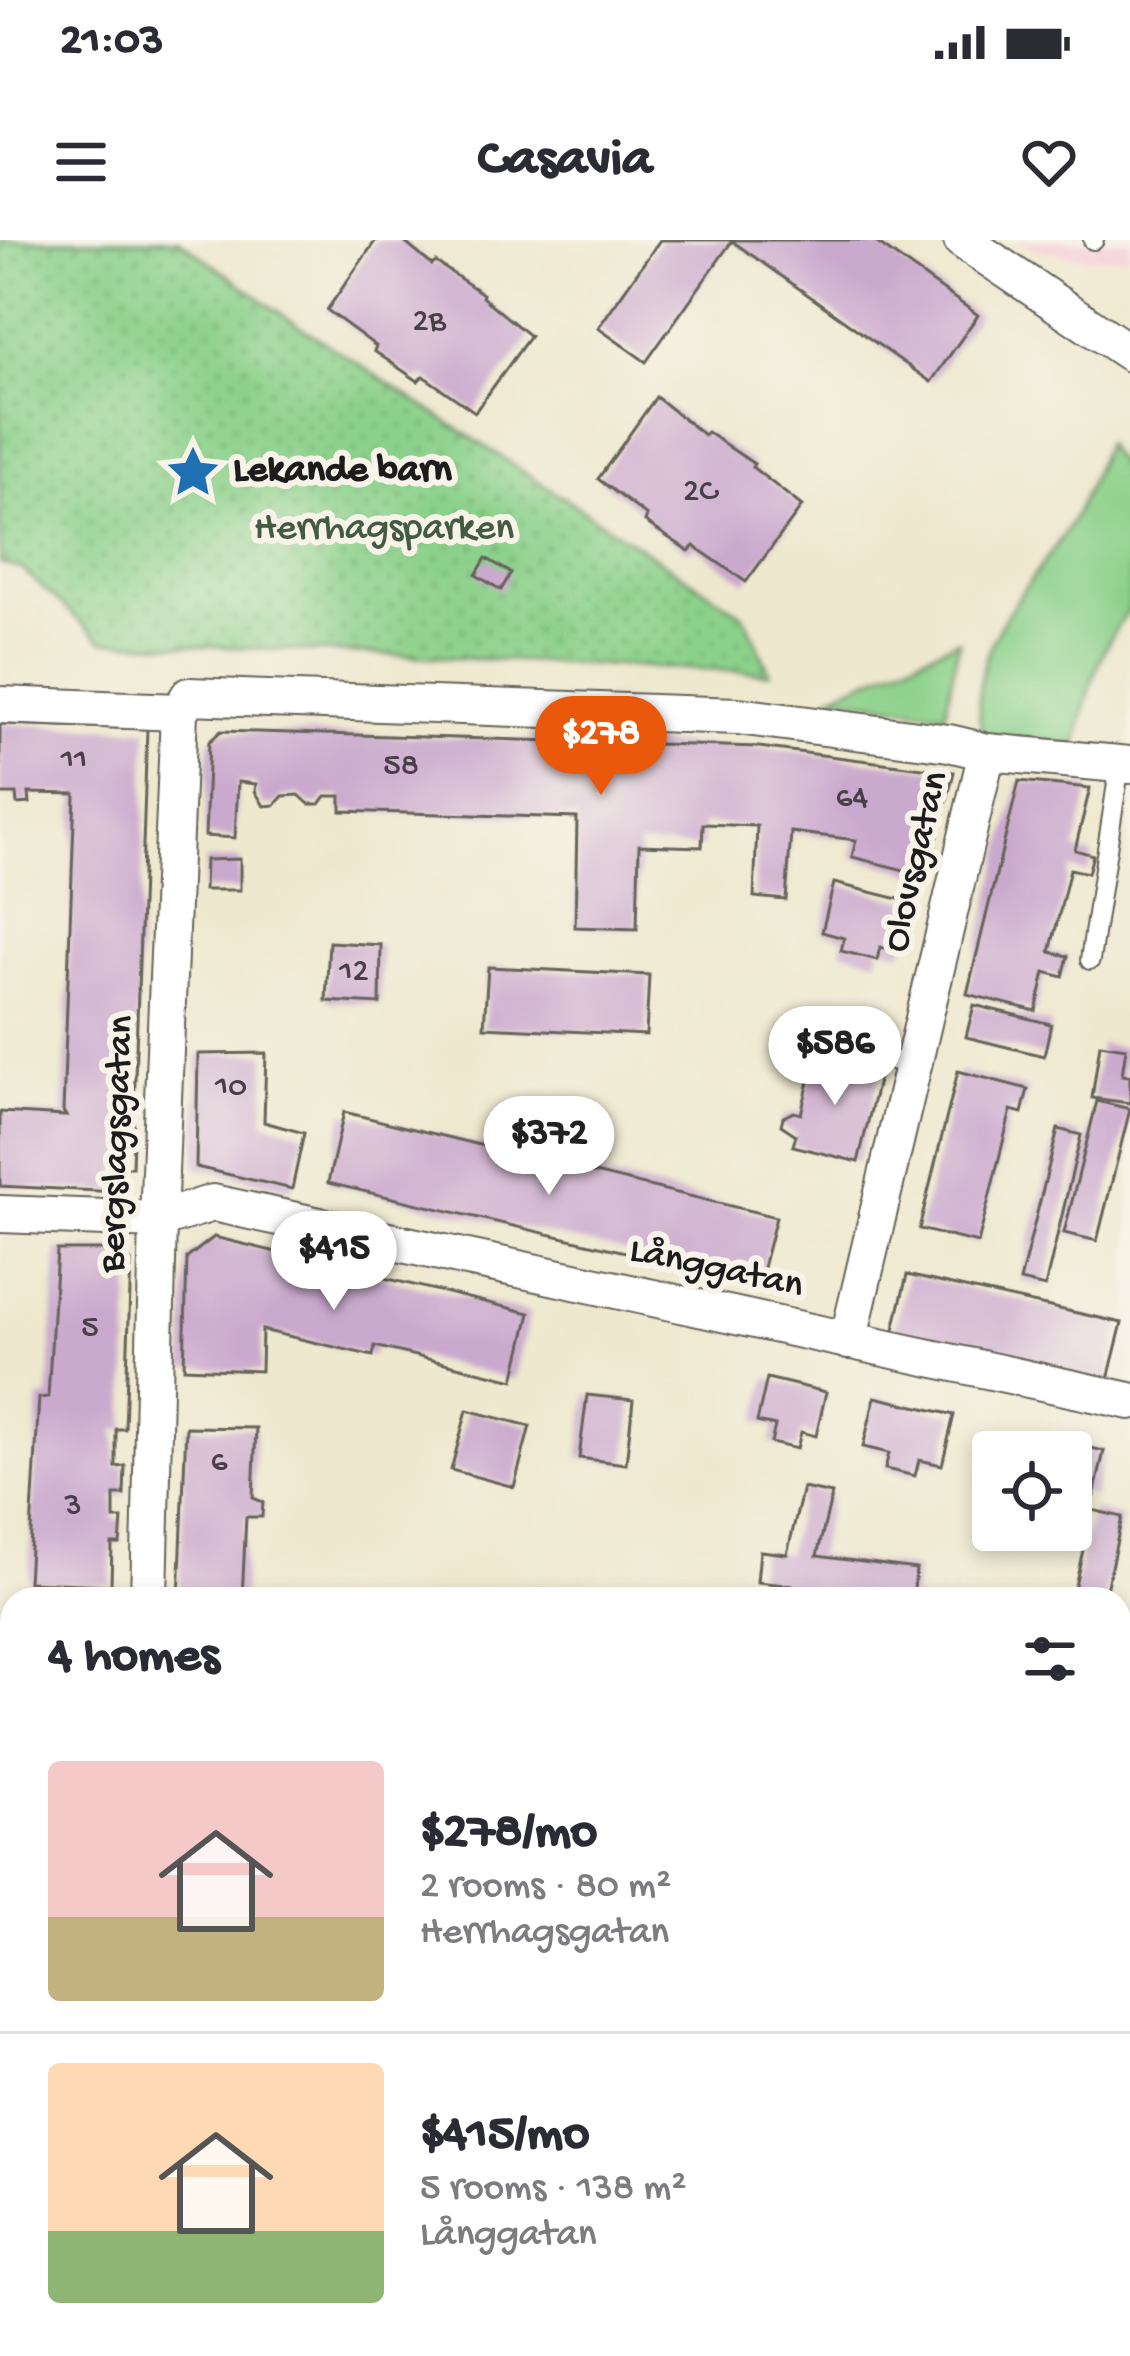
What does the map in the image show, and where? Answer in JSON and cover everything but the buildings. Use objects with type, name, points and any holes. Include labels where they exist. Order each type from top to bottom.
[{"type":"street","points":[[962,240],[1130,353]]},
{"type":"street","points":[[0,705],[184,704],[738,716],[987,752],[1125,765]]},
{"type":"street","name":"Bergslagsgatan","points":[[149,1587],[158,1220],[184,704]]},
{"type":"street","name":"Olovsgatan","points":[[848,1341],[987,752]]},
{"type":"street","name":"Långgatan","points":[[0,1214],[158,1220],[212,1203],[1130,1401]]},
{"type":"lane","points":[[1090,960],[1125,765]]},
{"type":"lane","points":[[808,1040],[913,1065]]},
{"type":"shaded area","points":[[1017,240],[1130,240],[1130,256],[1082,258]]},
{"type":"green space","name":"Herrhagsparken","points":[[0,240],[179,240],[286,317],[744,615],[770,673],[102,641],[22,569],[0,563]]},
{"type":"green space","points":[[1105,444],[1130,482],[1130,609],[1102,656],[1076,745],[982,733],[981,674],[989,648],[1072,521]]},
{"type":"green space","points":[[959,640],[945,714],[832,695]]},
{"type":"place","name":"Lekande barn","points":[[193,472]]}]
